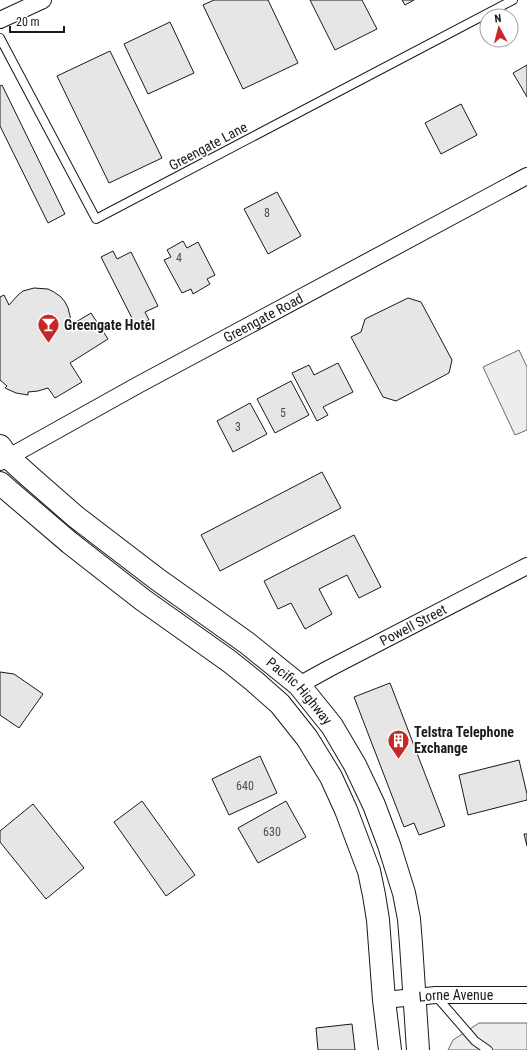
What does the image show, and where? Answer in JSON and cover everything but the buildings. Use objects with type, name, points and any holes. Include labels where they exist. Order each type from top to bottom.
[{"type":"highway","name":"Pacific Highway","points":[[3,455],[76,517],[157,579],[247,642],[299,685],[332,726],[355,765],[374,805],[389,844],[404,893],[409,919],[418,1050]]},
{"type":"highway","name":"Pacific Highway","points":[[0,483],[76,548],[143,600],[254,681],[280,704],[307,738],[331,777],[346,810],[369,871],[378,920],[384,1000],[390,1050]]},
{"type":"street","points":[[0,20],[43,0]]},
{"type":"street","name":"Greengate Road","points":[[3,455],[28,447],[145,381],[527,176]]},
{"type":"street","name":"Powell Street","points":[[299,685],[527,566]]},
{"type":"street","name":"Lorne Avenue","points":[[384,1000],[436,995],[527,995]]},
{"type":"lane","name":"Greengate Lane","points":[[0,38],[96,219],[513,0]]},
{"type":"lane","points":[[436,995],[475,1041],[488,1050]]},
{"type":"shaded area","points":[[519,350],[527,367],[527,430],[515,435],[483,367]]},
{"type":"shaded area","points":[[479,1023],[527,1023],[527,1050],[448,1050],[453,1040]]},
{"type":"place","name":"Greengate Hotel","points":[[49,344]]},
{"type":"place","name":"Telstra Telephone Exchange","points":[[399,760]]}]
